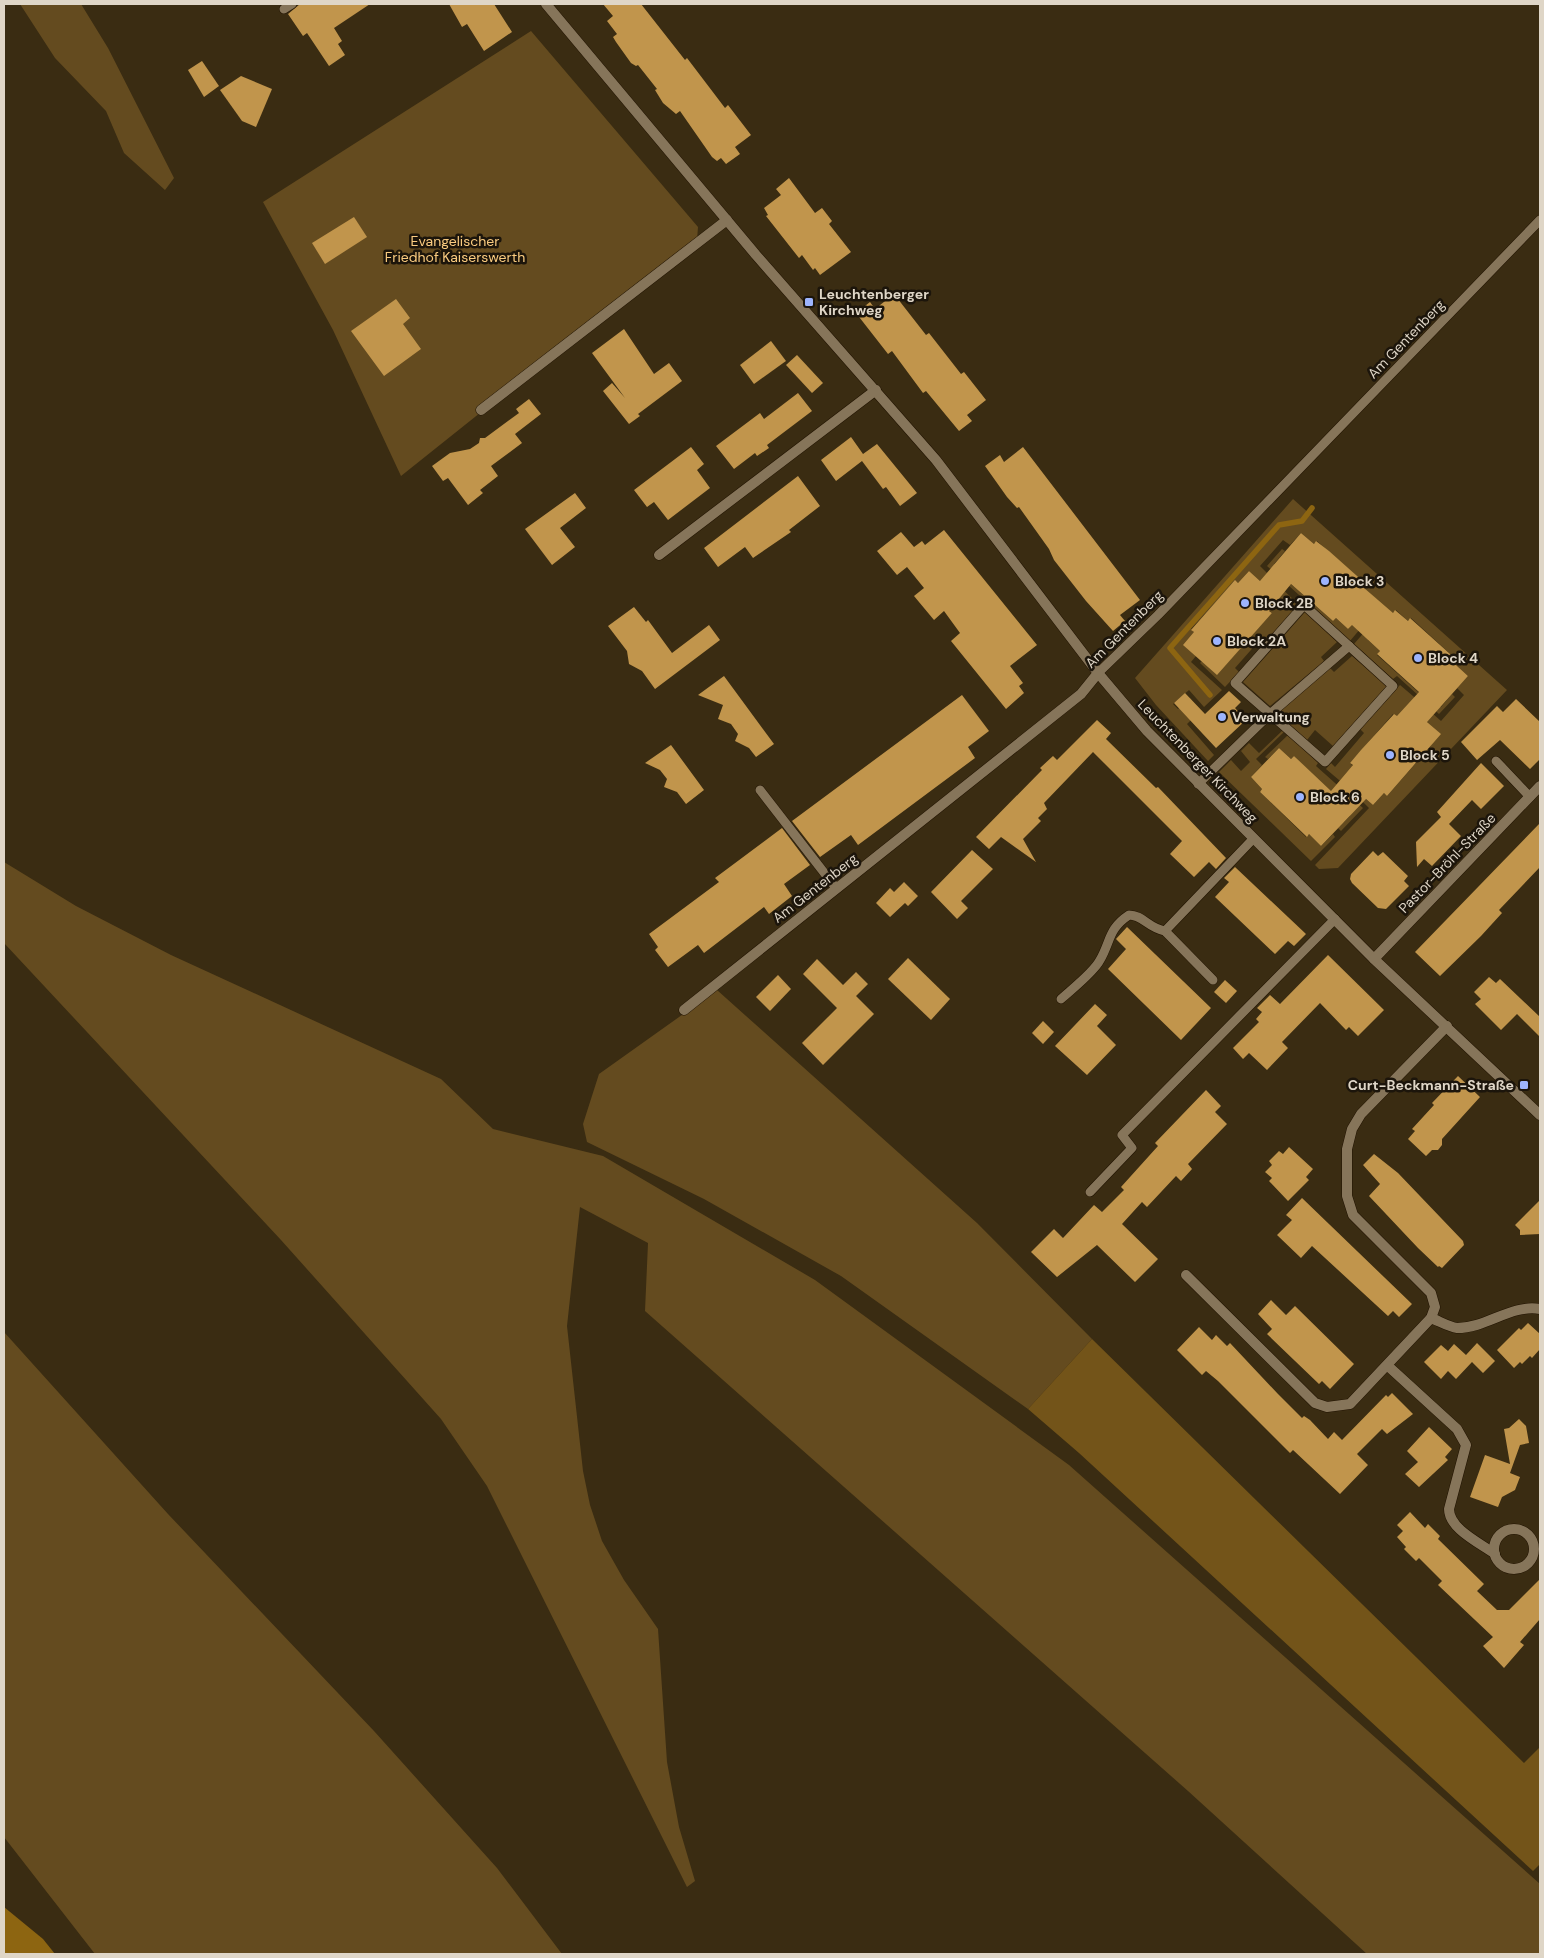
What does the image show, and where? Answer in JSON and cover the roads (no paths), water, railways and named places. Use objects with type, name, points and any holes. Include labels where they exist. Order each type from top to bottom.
[{"type":"street","name":"Leuchtenberger Kirchweg","points":[[546,4],[727,220],[936,460],[1098,674],[1147,731],[1374,959],[1540,1115]]},
{"type":"street","points":[[481,410],[727,220]]},
{"type":"street","points":[[659,555],[876,390]]},
{"type":"street","name":"Am Gentenberg","points":[[684,1010],[1081,694],[1098,674]]},
{"type":"street","name":"Pastor-Bröhl-Straße","points":[[1374,959],[1540,786]]},
{"type":"street","points":[[1186,1275],[1315,1403],[1337,1407],[1350,1404],[1388,1366],[1431,1318],[1435,1306],[1431,1293],[1353,1215],[1347,1196],[1347,1149],[1352,1129],[1361,1114],[1447,1026]]},
{"type":"street","points":[[1431,1318],[1455,1328],[1480,1324],[1522,1308],[1540,1310]]},
{"type":"street","points":[[1388,1366],[1458,1429],[1466,1445],[1448,1509],[1449,1517],[1455,1525],[1494,1554],[1502,1566],[1509,1569],[1522,1568],[1533,1558],[1534,1544],[1532,1538],[1520,1530],[1506,1530],[1496,1540],[1494,1554]]},
{"type":"lane","name":"Am Gentenberg","points":[[1098,674],[1158,615],[1540,220]]},
{"type":"lane","points":[[1304,605],[1393,686],[1325,762],[1270,714],[1235,683],[1304,605]]},
{"type":"lane","points":[[1198,784],[1270,714],[1349,646]]},
{"type":"lane","points":[[1496,761],[1530,797]]},
{"type":"lane","points":[[760,790],[836,888]]},
{"type":"lane","points":[[1165,931],[1253,839]]},
{"type":"lane","points":[[1061,999],[1100,962],[1109,936],[1120,921],[1129,915],[1141,918],[1150,927],[1165,931],[1213,980]]},
{"type":"lane","points":[[1090,1192],[1132,1148],[1122,1135],[1335,919]]},
{"type":"waterway","points":[[1210,695],[1170,648],[1279,525],[1302,521],[1312,508]]},
{"type":"place","name":"Leuchtenberger Kirchweg","points":[[809,302]]},
{"type":"place","name":"Block 3","points":[[1325,581]]},
{"type":"place","name":"Block 2B","points":[[1245,603]]},
{"type":"place","name":"Block 2A","points":[[1217,641]]},
{"type":"place","name":"Block 4","points":[[1418,658]]},
{"type":"place","name":"Verwaltung","points":[[1222,717]]},
{"type":"place","name":"Block 5","points":[[1390,755]]},
{"type":"place","name":"Block 6","points":[[1300,797]]},
{"type":"place","name":"Curt-Beckmann-Straße","points":[[1524,1085]]},
{"type":"park label","name":"Evangelischer Friedhof Kaiserswerth","points":[[455,250]]}]
